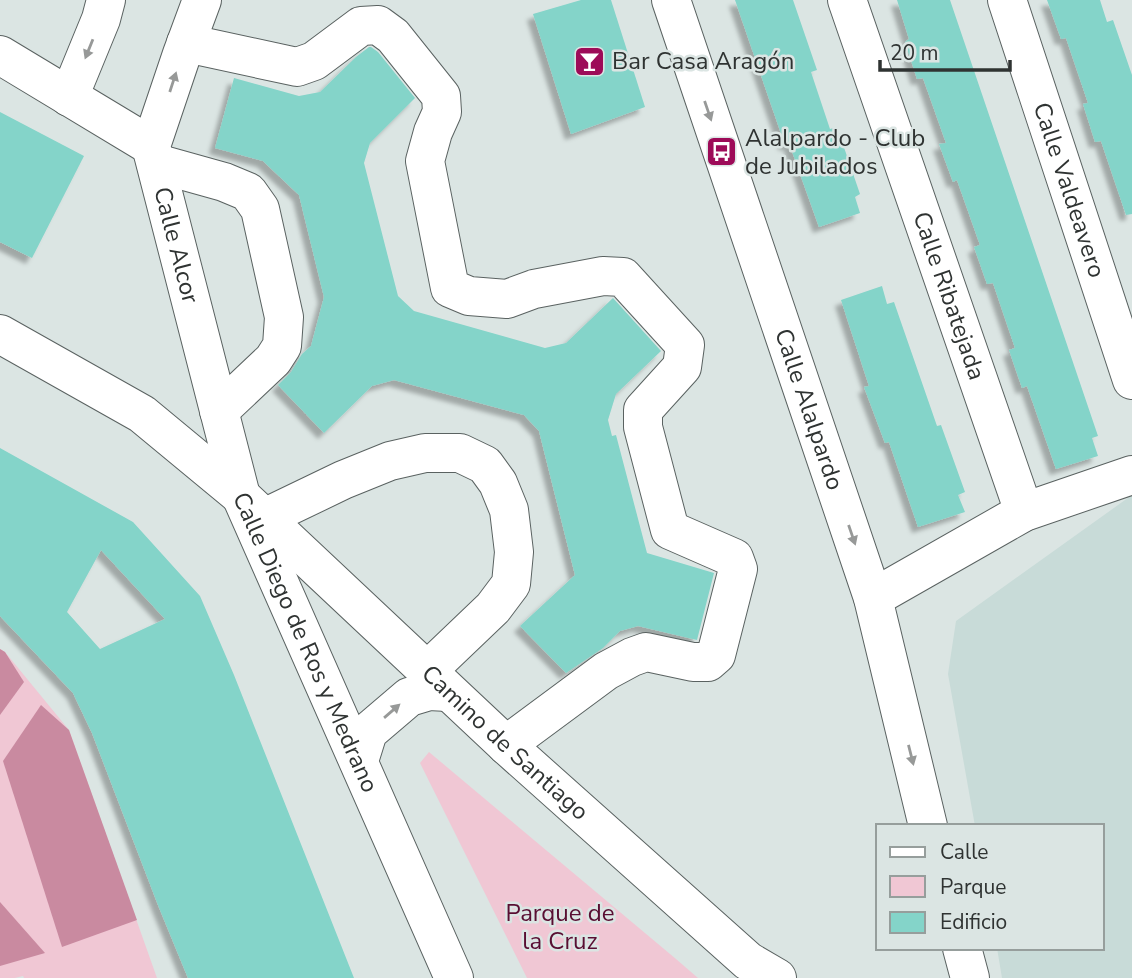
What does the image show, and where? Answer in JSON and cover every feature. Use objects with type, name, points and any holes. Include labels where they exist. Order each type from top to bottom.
[{"type":"street","points":[[69,97],[106,0]]},
{"type":"street","points":[[153,154],[186,43],[202,0]]},
{"type":"street","name":"Calle Alalpardo","points":[[670,0],[873,598],[928,824]]},
{"type":"street","name":"Calle Ribatejada","points":[[847,0],[1024,512]]},
{"type":"street","name":"Calle Valdeavero","points":[[1007,0],[1132,380]]},
{"type":"street","points":[[186,43],[298,67],[314,61],[360,26],[378,25],[393,36],[441,96],[442,112],[425,161],[450,288],[469,296],[507,299],[534,289],[603,276],[623,277],[685,345],[682,367],[643,410],[643,427],[670,530],[734,558],[738,569],[716,655],[708,662],[692,663],[646,652],[632,657],[606,671],[506,745]]},
{"type":"street","points":[[0,55],[69,97],[153,154],[248,192],[260,209],[285,317],[282,346],[273,360],[219,411]]},
{"type":"street","name":"Calle Alcor","points":[[153,154],[219,411],[252,507]]},
{"type":"street","name":"Calle Diego de Ros y Medrano","points":[[0,334],[142,414],[252,507],[454,978]]},
{"type":"street","points":[[252,507],[343,480],[390,461],[425,453],[460,453],[485,465],[498,483],[509,510],[514,552],[511,584],[429,691],[409,697],[368,732],[359,761]]},
{"type":"street","points":[[873,598],[1024,512],[1132,475]]},
{"type":"street","name":"Camino de Santiago","points":[[252,507],[506,745],[748,961],[777,978]]},
{"type":"street","points":[[962,950],[970,978]]},
{"type":"shaded area","points":[[1132,495],[1132,978],[1002,978],[997,950],[1104,950],[1104,824],[975,824],[948,674],[956,621]]},
{"type":"shaded area","points":[[0,649],[5,652],[24,682],[0,715]]},
{"type":"shaded area","points":[[41,705],[69,730],[137,920],[62,947],[3,761]]},
{"type":"shaded area","points":[[0,902],[45,953],[0,966]]},
{"type":"green space","points":[[0,649],[69,730],[157,978],[0,978]]},
{"type":"green space","name":"Parque de la Cruz","points":[[429,752],[698,978],[527,978],[420,763]]},
{"type":"building","name":"Bar Casa Aragón","points":[[581,0],[611,0],[645,107],[571,134],[533,14]]},
{"type":"building","points":[[735,0],[793,0],[817,70],[811,72],[830,129],[837,127],[860,194],[855,197],[860,213],[819,227],[789,143],[785,145]]},
{"type":"building","points":[[897,0],[950,0],[1098,436],[1092,438],[1098,456],[1056,469],[1027,386],[1022,388],[1009,350],[1015,348],[993,283],[987,284],[974,247],[980,245],[957,180],[953,182],[939,144],[946,143],[923,78],[917,79],[905,42],[909,39]]},
{"type":"building","points":[[1047,0],[1100,0],[1107,22],[1113,20],[1132,75],[1132,214],[1126,215],[1101,141],[1095,142],[1083,104],[1088,103],[1066,38],[1061,39]]},
{"type":"building","points":[[369,47],[378,52],[415,98],[370,143],[364,163],[398,296],[414,311],[545,348],[566,343],[613,298],[661,351],[616,394],[608,420],[612,436],[616,435],[647,553],[714,573],[697,640],[638,626],[620,631],[603,648],[566,673],[520,626],[575,575],[539,431],[524,415],[394,380],[372,386],[324,433],[278,385],[311,346],[324,297],[299,195],[263,161],[215,148],[234,78],[299,96],[320,92]]},
{"type":"building","points":[[0,112],[84,156],[32,258],[0,242]]},
{"type":"building","points":[[882,286],[887,304],[894,302],[937,426],[941,425],[965,492],[958,495],[965,512],[918,527],[889,442],[885,443],[864,387],[869,386],[841,300]]},
{"type":"building","points":[[0,448],[133,522],[200,596],[354,978],[188,978],[92,733],[73,693],[0,616]],"holes":[[[101,550],[165,619],[100,649],[67,612]]]},
{"type":"place","name":"Bar Casa Aragón","points":[[589,61]]},
{"type":"place","name":"Alalpardo - Club de Jubilados","points":[[722,152]]}]
